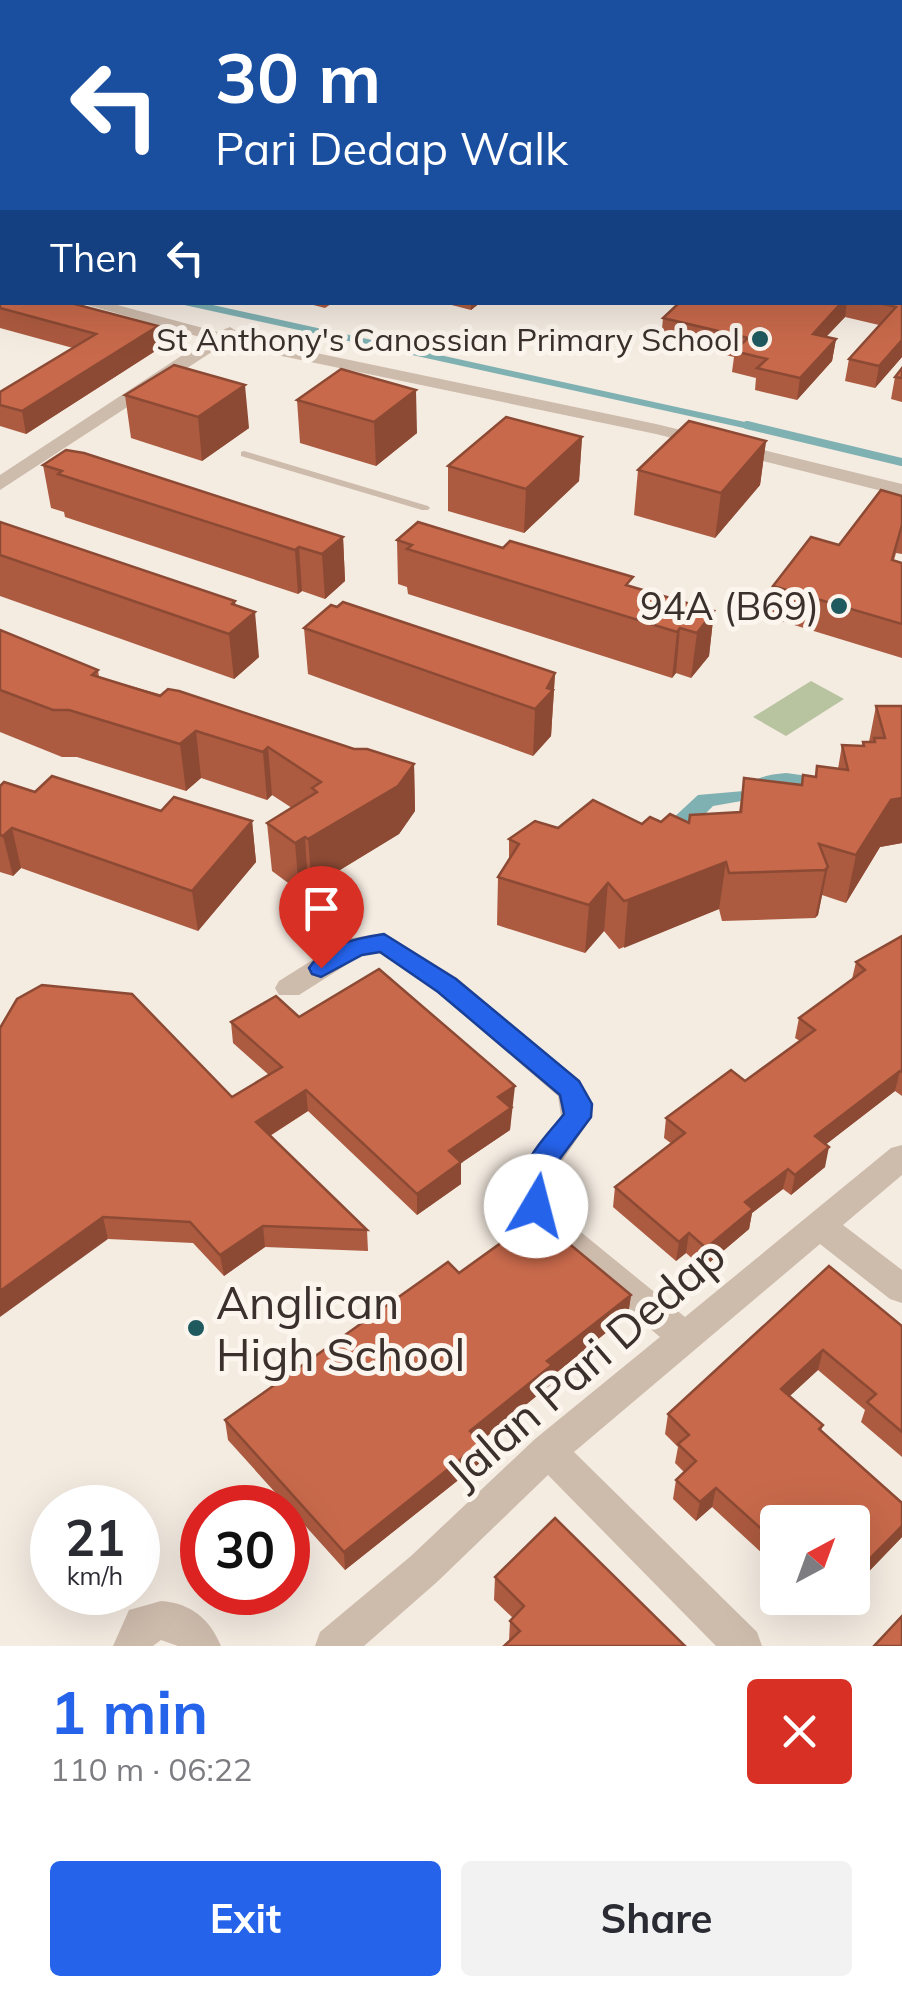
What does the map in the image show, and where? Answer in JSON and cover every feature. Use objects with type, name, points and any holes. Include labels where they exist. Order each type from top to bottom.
[{"type":"street","points":[[99,305],[656,430],[902,490]]},
{"type":"street","points":[[141,305],[222,332],[668,421],[902,479]]},
{"type":"street","points":[[0,471],[222,332]]},
{"type":"street","points":[[0,484],[222,332]]},
{"type":"street","points":[[288,988],[356,946],[384,943],[447,985],[569,1088],[578,1104],[578,1117],[544,1158],[534,1177],[541,1218],[685,1337]]},
{"type":"street","name":"Jalan Pari Dedap","points":[[334,1646],[424,1569],[548,1451],[902,1157]]},
{"type":"street","points":[[820,1224],[902,1289]]},
{"type":"street","points":[[548,1451],[743,1646]]},
{"type":"street","points":[[132,1646],[142,1624],[160,1618],[178,1621],[202,1646]]},
{"type":"lane","points":[[244,454],[425,508]]},
{"type":"green space","points":[[811,681],[844,699],[786,736],[753,717]]},
{"type":"water","points":[[786,773],[808,776],[815,788],[713,806],[704,815],[706,827],[671,820],[698,795],[744,791],[762,777]]},
{"type":"building","points":[[78,305],[158,326],[22,411],[0,405],[0,392],[96,334],[0,308]]},
{"type":"building","points":[[677,305],[839,305],[813,334],[836,339],[800,378],[757,368],[767,359],[734,351],[748,338],[663,318]]},
{"type":"building","points":[[888,305],[902,305],[902,340],[879,366],[849,359],[896,307]]},
{"type":"building","points":[[174,365],[245,385],[198,417],[125,395]]},
{"type":"building","points":[[341,369],[416,390],[374,422],[297,400]]},
{"type":"building","points":[[506,417],[582,437],[526,489],[448,466]]},
{"type":"building","points":[[689,421],[766,441],[721,493],[638,470]]},
{"type":"building","points":[[66,450],[343,537],[322,554],[299,547],[295,550],[58,474],[62,471],[43,465]]},
{"type":"building","points":[[881,490],[902,496],[902,525],[892,560],[902,563],[902,624],[773,586],[811,537],[839,545]]},
{"type":"building","points":[[0,522],[235,601],[232,604],[255,612],[229,634],[0,555]]},
{"type":"building","points":[[418,522],[503,548],[510,541],[633,577],[626,585],[714,611],[697,633],[680,628],[677,632],[407,549],[412,545],[397,540]]},
{"type":"building","points":[[343,602],[555,673],[547,688],[553,690],[535,709],[304,628],[331,605],[337,607]]},
{"type":"building","points":[[0,630],[98,670],[92,675],[160,696],[168,689],[179,691],[354,749],[367,749],[414,764],[398,786],[295,843],[267,823],[317,792],[312,788],[321,782],[268,747],[263,752],[196,731],[180,744],[69,710],[53,710],[0,690]]},
{"type":"building","points":[[876,706],[902,706],[902,798],[891,800],[856,855],[819,844],[828,867],[825,870],[729,873],[726,862],[624,901],[608,883],[589,905],[498,877],[519,844],[509,839],[535,821],[558,828],[593,800],[642,824],[650,817],[661,822],[670,814],[689,823],[690,815],[741,812],[744,778],[802,785],[803,775],[816,777],[817,766],[848,770],[842,745],[864,746],[863,742],[885,738]]},
{"type":"building","points":[[52,776],[161,811],[174,797],[252,821],[192,891],[12,828],[0,835],[0,786],[4,782],[35,792]]},
{"type":"building","points":[[902,936],[902,1072],[815,1136],[829,1147],[795,1175],[788,1169],[745,1202],[753,1209],[706,1248],[689,1233],[679,1242],[615,1187],[685,1133],[666,1118],[731,1070],[745,1081],[815,1030],[799,1018],[865,970],[856,962]]},
{"type":"building","points":[[379,969],[515,1086],[498,1097],[511,1108],[449,1151],[461,1162],[417,1194],[306,1090],[256,1122],[367,1230],[263,1226],[220,1255],[190,1222],[103,1217],[0,1291],[0,1028],[17,999],[42,985],[132,994],[232,1097],[282,1067],[231,1022],[276,996],[299,1017]]},
{"type":"building","points":[[537,1217],[631,1295],[547,1361],[552,1365],[470,1431],[481,1443],[344,1552],[310,1514],[310,1485],[284,1485],[225,1420],[448,1262],[459,1273]]},
{"type":"building","points":[[829,1266],[902,1326],[902,1432],[867,1402],[876,1394],[823,1350],[781,1389],[823,1425],[819,1429],[902,1503],[902,1526],[870,1559],[870,1505],[760,1505],[760,1528],[716,1488],[700,1502],[676,1480],[696,1461],[678,1444],[689,1435],[668,1414]]},
{"type":"building","points":[[555,1518],[685,1646],[504,1646],[520,1631],[510,1621],[524,1606],[495,1577]]},
{"type":"building","points":[[902,1616],[902,1646],[874,1646]]},
{"type":"waterway","points":[[199,305],[758,428]]},
{"type":"waterway","points":[[747,425],[902,462]]},
{"type":"place","name":"St Anthony's Canossian Primary School","points":[[760,339]]},
{"type":"place","name":"94A (B69)","points":[[839,606]]},
{"type":"place","name":"Anglican High School","points":[[196,1328]]},
{"type":"route","points":[[321,968],[356,946],[384,943],[447,985],[569,1088],[576,1097],[578,1117],[538,1167],[534,1177],[536,1206]]}]
